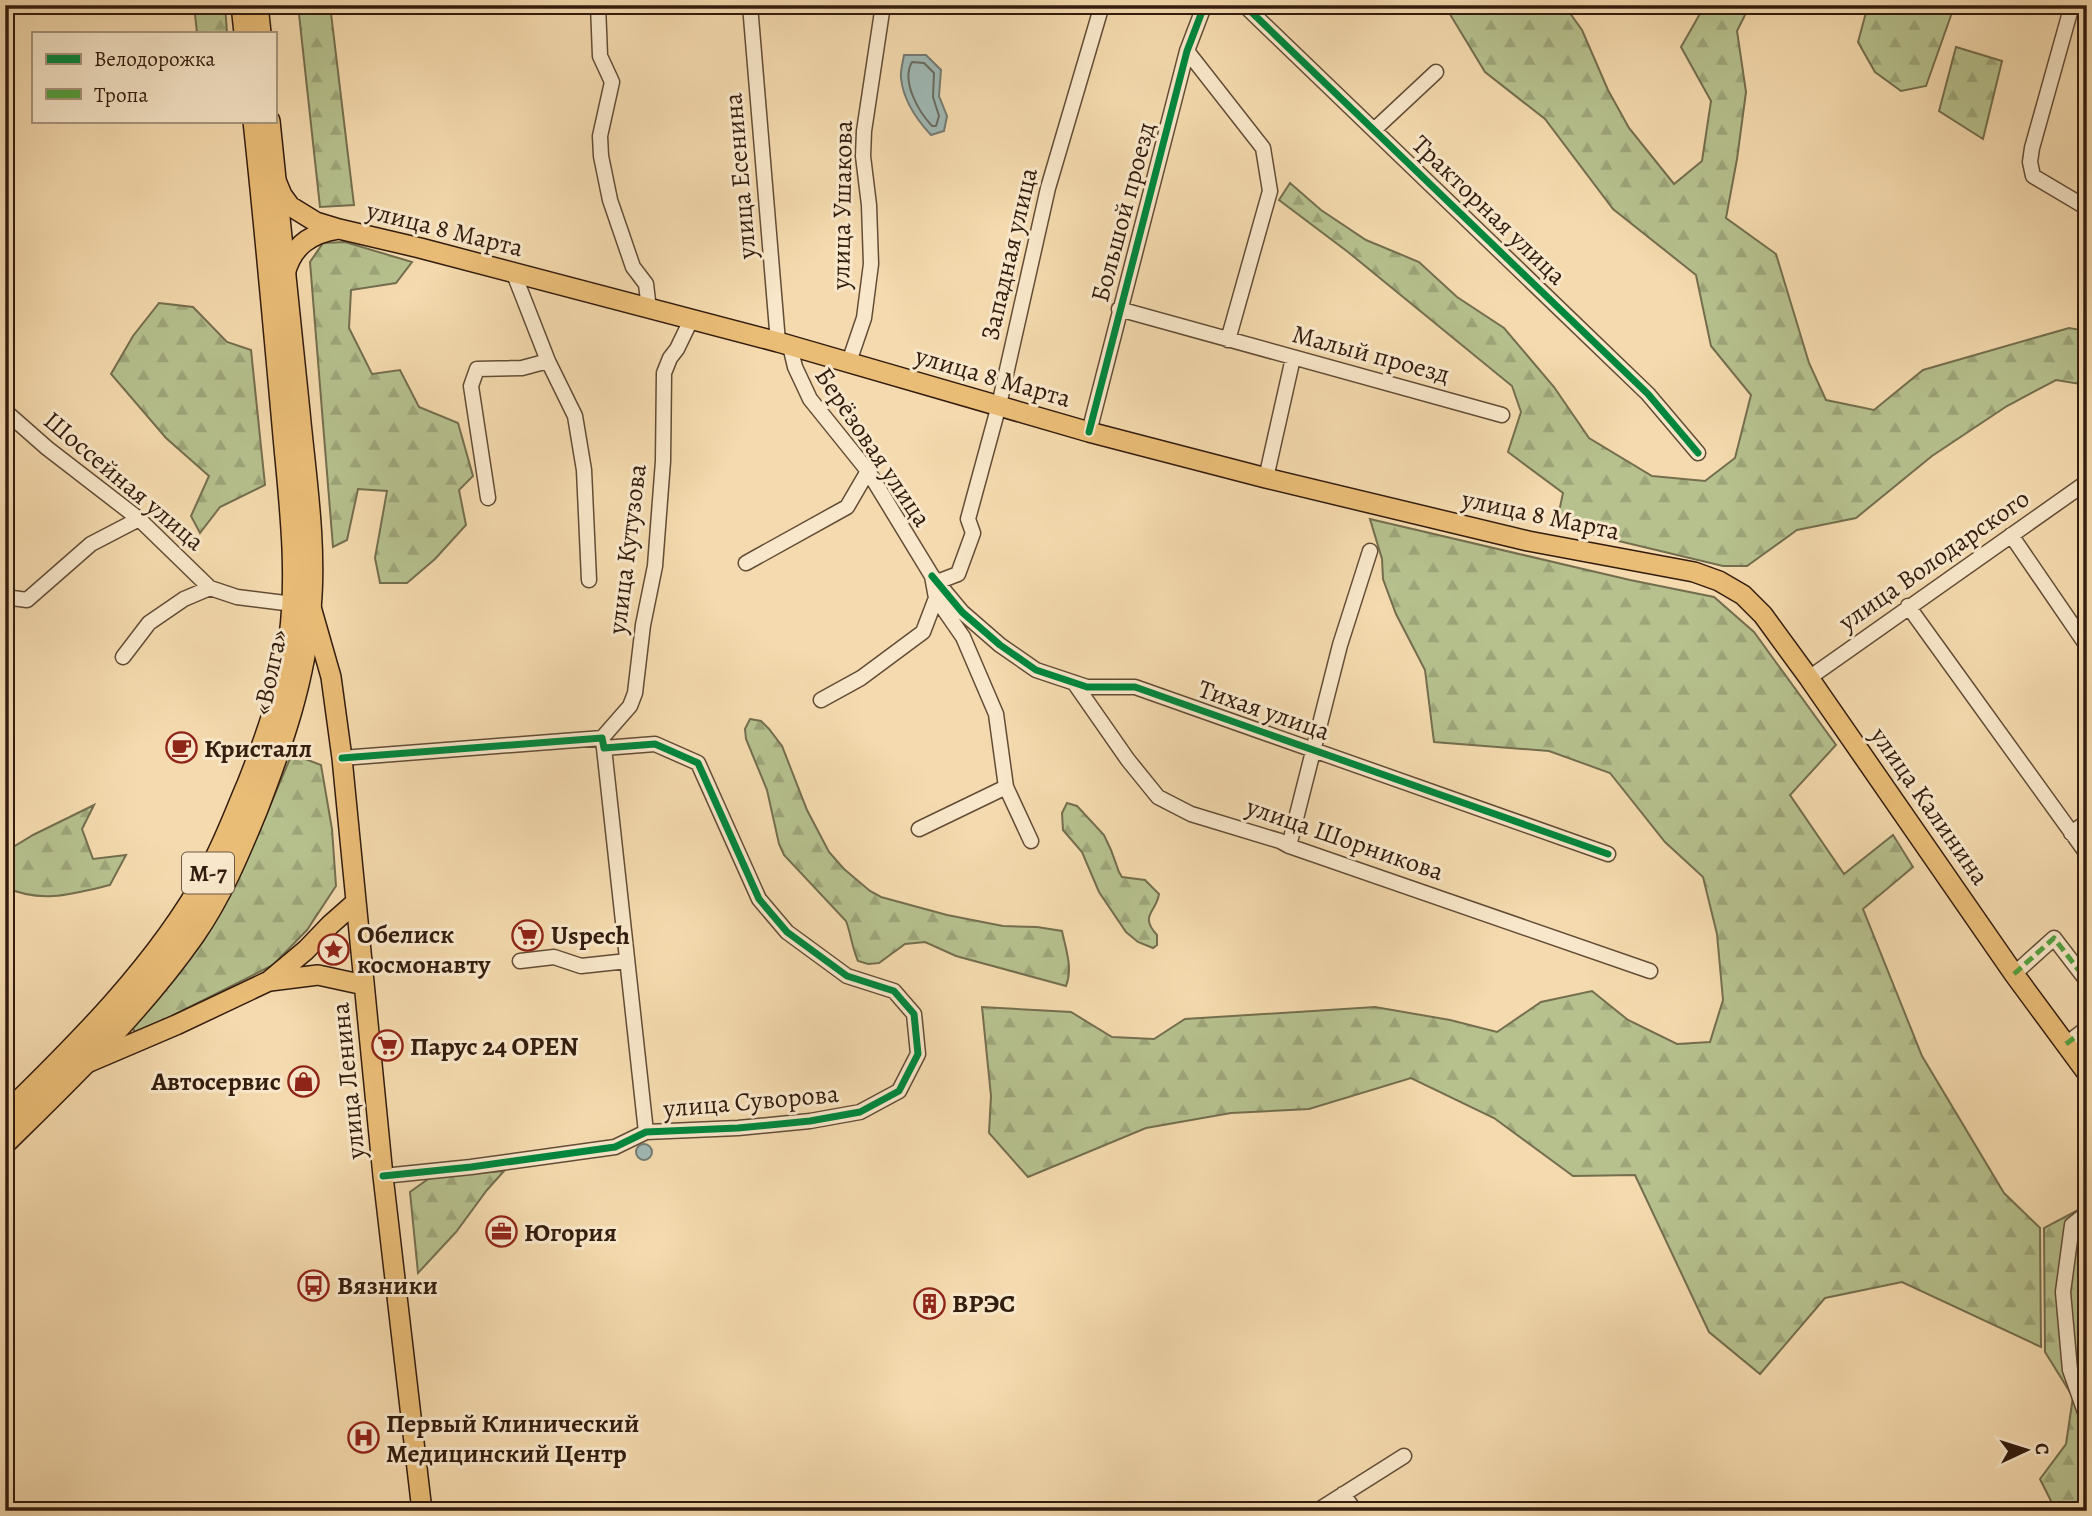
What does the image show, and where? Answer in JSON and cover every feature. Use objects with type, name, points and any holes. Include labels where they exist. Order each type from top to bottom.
[{"type":"highway","points":[[242,5],[245,32]]},
{"type":"highway","points":[[257,5],[260,32]]},
{"type":"highway","name":"«Волга»","points":[[5,1143],[128,1019],[195,933],[220,892],[245,839],[296,696],[305,652],[302,606],[291,518],[254,122]]},
{"type":"highway","name":"«Волга»","points":[[5,1115],[105,1014],[185,911],[208,873],[257,761],[284,677],[291,636],[302,606],[311,552],[269,122]]},
{"type":"main road","name":"улица 8 Марта","points":[[275,180],[290,206],[316,222],[340,229],[784,344],[1088,432],[1266,478],[1528,541],[1695,572],[1719,581]]},
{"type":"main road","points":[[285,274],[292,256],[303,243],[314,235],[340,229]]},
{"type":"main road","name":"улица Калинина","points":[[1719,581],[1743,595],[1763,615],[2014,974],[2087,1073]]},
{"type":"main road","name":"улица Ленина","points":[[302,606],[331,677],[342,758],[383,1176],[422,1511]]},
{"type":"main road","points":[[82,1065],[269,981],[356,902]]},
{"type":"main road","points":[[306,950],[310,970],[318,975]]},
{"type":"main road","points":[[269,981],[318,975],[364,985]]},
{"type":"street","points":[[598,5],[600,56],[612,82],[600,136],[601,156],[610,200],[634,267],[646,284],[649,309]]},
{"type":"street","name":"улица Есенина","points":[[750,5],[784,344]]},
{"type":"street","name":"улица Ушакова","points":[[849,362],[864,318],[871,264],[863,144],[883,5]]},
{"type":"street","name":"Западная улица","points":[[934,579],[958,574],[973,533],[968,519],[999,405],[1048,188],[1102,5]]},
{"type":"street","name":"Большой проезд","points":[[1088,432],[1187,51],[1207,5]]},
{"type":"street","name":"Тракторная улица","points":[[1244,5],[1648,394],[1698,453]]},
{"type":"street","points":[[2072,5],[2030,162],[2033,176],[2087,208]]},
{"type":"street","points":[[1187,51],[1262,148],[1270,191],[1228,340]]},
{"type":"street","points":[[1375,129],[1436,72]]},
{"type":"street","name":"улица Кутузова","points":[[514,274],[548,361],[575,416],[584,470],[589,580]]},
{"type":"street","name":"Малый проезд","points":[[1119,309],[1502,415]]},
{"type":"street","name":"улица Кутузова","points":[[603,743],[630,706],[635,693],[643,625],[655,566],[663,461],[664,373],[691,320]]},
{"type":"street","name":"Берёзовая улица","points":[[784,344],[810,400],[868,471],[934,579],[936,598],[963,637],[996,714],[1006,787],[1031,841]]},
{"type":"street","points":[[1266,478],[1293,358]]},
{"type":"street","points":[[488,498],[471,387],[477,369],[522,368],[548,361]]},
{"type":"street","name":"Шоссейная улица","points":[[5,411],[47,448],[139,519],[210,588],[237,597],[302,606]]},
{"type":"street","points":[[746,563],[847,507],[868,471]]},
{"type":"street","name":"улица Володарского","points":[[1809,678],[2087,482]]},
{"type":"street","points":[[5,597],[27,600],[91,544],[139,519]]},
{"type":"street","points":[[2011,535],[2087,646]]},
{"type":"street","points":[[1289,846],[1340,645],[1370,551]]},
{"type":"street","name":"Тихая улица","points":[[934,579],[962,612],[1000,645],[1036,670],[1087,687],[1135,687],[1608,854]]},
{"type":"street","points":[[123,657],[149,623],[184,599],[210,588]]},
{"type":"street","points":[[821,700],[861,678],[923,632],[936,598]]},
{"type":"street","points":[[1908,607],[2087,855]]},
{"type":"street","name":"улица Шорникова","points":[[1075,684],[1128,760],[1158,797],[1191,814],[1280,841],[1650,971]]},
{"type":"street","points":[[342,758],[603,743],[646,1132]]},
{"type":"street","name":"улица Суворова","points":[[383,1176],[615,1147],[646,1132],[738,1128],[810,1121],[860,1112],[899,1091],[918,1054],[914,1014],[894,991],[848,975],[787,932],[759,899],[698,762],[655,744],[603,743]]},
{"type":"street","points":[[919,829],[1006,787]]},
{"type":"street","points":[[2071,834],[2087,822]]},
{"type":"street","points":[[2014,974],[2054,937],[2087,981]]},
{"type":"street","points":[[520,961],[554,957],[581,967],[627,961]]},
{"type":"street","points":[[2066,1044],[2087,1028]]},
{"type":"street","points":[[2087,1213],[2072,1225],[2063,1292],[2070,1370],[2087,1419]]},
{"type":"street","points":[[1317,1511],[1404,1456]]},
{"type":"street","points":[[1343,1494],[1354,1511]]},
{"type":"green space","points":[[194,5],[225,5],[227,32],[197,32]]},
{"type":"green space","points":[[298,5],[330,5],[354,205],[320,207]]},
{"type":"green space","points":[[1447,5],[1564,5],[1582,30],[1608,90],[1629,128],[1674,184],[1702,161],[1711,101],[1681,47],[1705,5],[1750,5],[1737,31],[1746,92],[1726,218],[1776,254],[1809,363],[1826,400],[1874,410],[1923,370],[2069,328],[2087,331],[2087,385],[2056,380],[2007,406],[1932,456],[1856,518],[1797,530],[1747,566],[1723,566],[1556,526],[1563,493],[1508,452],[1521,412],[1512,386],[1348,252],[1279,200],[1290,183],[1321,210],[1366,240],[1419,262],[1457,297],[1504,328],[1554,387],[1589,438],[1652,476],[1705,481],[1735,458],[1751,395],[1711,346],[1696,275],[1613,209],[1545,119],[1485,72]]},
{"type":"green space","points":[[1868,5],[1961,5],[1954,7],[1926,86],[1901,91],[1875,72],[1858,42]]},
{"type":"green space","points":[[1956,47],[2002,61],[1983,139],[1939,111]]},
{"type":"green space","points":[[345,242],[412,262],[396,283],[351,290],[349,328],[372,374],[400,370],[419,407],[458,423],[473,476],[459,490],[466,525],[435,559],[407,583],[380,583],[375,558],[387,491],[358,489],[347,540],[333,547],[310,262],[323,243]]},
{"type":"green space","points":[[159,303],[193,307],[227,342],[251,350],[265,485],[220,507],[200,533],[191,516],[209,476],[166,438],[111,374],[133,336]]},
{"type":"green space","points":[[1370,519],[1714,597],[1754,632],[1836,745],[1790,795],[1844,874],[1893,835],[1913,867],[1863,909],[1922,1056],[2004,1193],[2040,1228],[2041,1347],[1902,1282],[1825,1298],[1760,1374],[1709,1332],[1635,1175],[1573,1176],[1494,1118],[1411,1078],[1309,1109],[1231,1113],[1146,1128],[1028,1177],[989,1133],[991,1096],[982,1007],[1071,1012],[1112,1037],[1154,1039],[1185,1019],[1375,1007],[1450,1020],[1497,1032],[1541,1002],[1592,991],[1628,1020],[1677,1044],[1710,1042],[1723,1000],[1717,934],[1703,877],[1665,842],[1610,773],[1549,751],[1434,742],[1425,670],[1396,614],[1383,579],[1382,559]]},
{"type":"green space","points":[[750,719],[761,721],[782,746],[807,810],[829,852],[870,891],[881,897],[947,915],[1003,926],[1062,931],[1069,966],[1066,986],[956,956],[925,942],[905,944],[879,963],[858,961],[846,921],[784,855],[779,844],[767,790],[746,739],[745,729]]},
{"type":"green space","points":[[292,754],[321,765],[332,829],[336,886],[307,930],[273,965],[136,1034],[131,1025],[231,888]]},
{"type":"green space","points":[[1067,803],[1077,806],[1104,835],[1122,877],[1145,880],[1159,894],[1149,918],[1149,923],[1157,935],[1157,945],[1153,948],[1138,942],[1126,932],[1099,892],[1082,852],[1063,830],[1062,813]]},
{"type":"green space","points":[[94,805],[82,829],[93,859],[126,855],[110,885],[57,896],[31,895],[5,887],[5,852]]},
{"type":"green space","points":[[504,1171],[456,1232],[418,1273],[410,1192],[431,1177]]},
{"type":"green space","points":[[2087,1203],[2087,1511],[2056,1511],[2040,1479],[2066,1444],[2073,1397],[2045,1352],[2044,1228]]},
{"type":"water","points":[[904,55],[926,55],[941,70],[939,96],[947,116],[944,131],[931,135],[912,109],[901,78]]},
{"type":"water","points":[[641,1144],[647,1144],[652,1152],[650,1158],[641,1160],[636,1155],[636,1149]]},
{"type":"marked path","points":[[2014,974],[2054,938],[2087,981]]},
{"type":"marked path","points":[[2066,1044],[2087,1028]]},
{"type":"cycle path","points":[[1089,432],[1187,51],[1207,5]]},
{"type":"cycle path","points":[[1244,5],[1648,394],[1698,453]]},
{"type":"cycle path","points":[[932,576],[962,612],[1000,645],[1036,670],[1087,687],[1135,687],[1608,854]]},
{"type":"cycle path","points":[[342,758],[602,738],[604,748],[655,744],[698,763],[759,899],[787,932],[847,976],[894,991],[914,1014],[918,1054],[899,1091],[860,1112],[810,1121],[738,1128],[646,1132],[615,1147],[383,1176]]},
{"type":"place","name":"Кристалл","points":[[181,748]]},
{"type":"place","name":"Uspech","points":[[528,935]]},
{"type":"place","name":"Обелиск космонавту","points":[[334,949]]},
{"type":"place","name":"Парус 24 OPEN","points":[[387,1046]]},
{"type":"place","name":"Автосервис","points":[[304,1081]]},
{"type":"place","name":"Югория","points":[[501,1232]]},
{"type":"place","name":"Вязники","points":[[314,1285]]},
{"type":"place","name":"ВРЭС","points":[[929,1303]]},
{"type":"place","name":"Первый Клинический Медицинский Центр","points":[[363,1438]]}]
